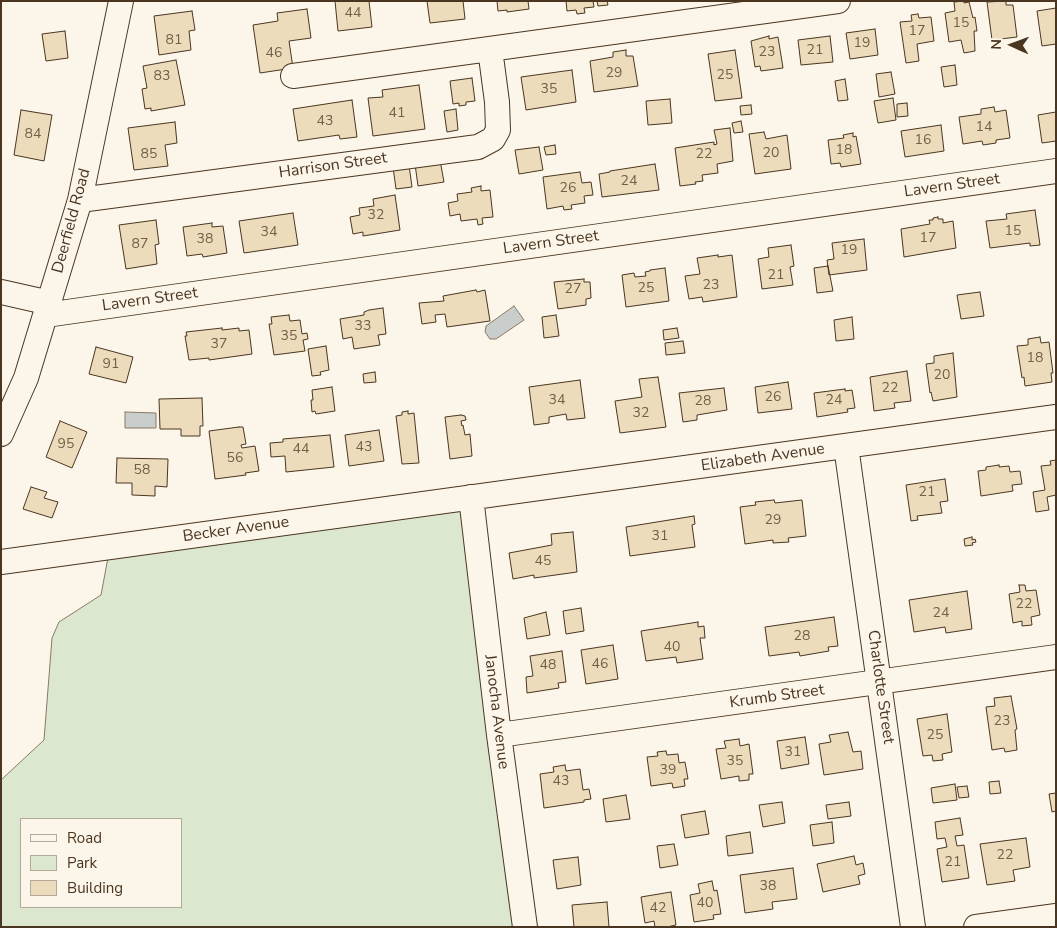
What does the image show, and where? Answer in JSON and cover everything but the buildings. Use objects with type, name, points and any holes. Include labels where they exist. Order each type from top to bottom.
[{"type":"street","name":"Deerfield Road","points":[[1,434],[26,378],[80,200],[122,1]]},
{"type":"street","points":[[293,76],[838,1]]},
{"type":"street","name":"Harrison Street","points":[[80,200],[478,147],[493,139],[498,130],[497,102],[490,49]]},
{"type":"street","name":"Lavern Street","points":[[48,309],[1056,171]]},
{"type":"street","points":[[1,292],[48,309]]},
{"type":"street","name":"Elizabeth Avenue","points":[[471,497],[1056,416]]},
{"type":"street","name":"Charlotte Street","points":[[846,446],[913,927]]},
{"type":"street","name":"Becker Avenue","points":[[1,562],[471,497]]},
{"type":"street","name":"Janocha Avenue","points":[[471,497],[499,735],[525,927]]},
{"type":"street","name":"Krumb Street","points":[[499,735],[1056,657]]},
{"type":"street","points":[[976,927],[1056,916]]},
{"type":"green space","points":[[471,497],[525,927],[1,927],[1,780],[44,740],[52,638],[59,622],[101,595],[110,547]]},
{"type":"shaded area","points":[[514,306],[524,320],[496,339],[490,339],[485,332],[486,326]]},
{"type":"shaded area","points":[[125,412],[156,413],[156,428],[125,428]]}]
